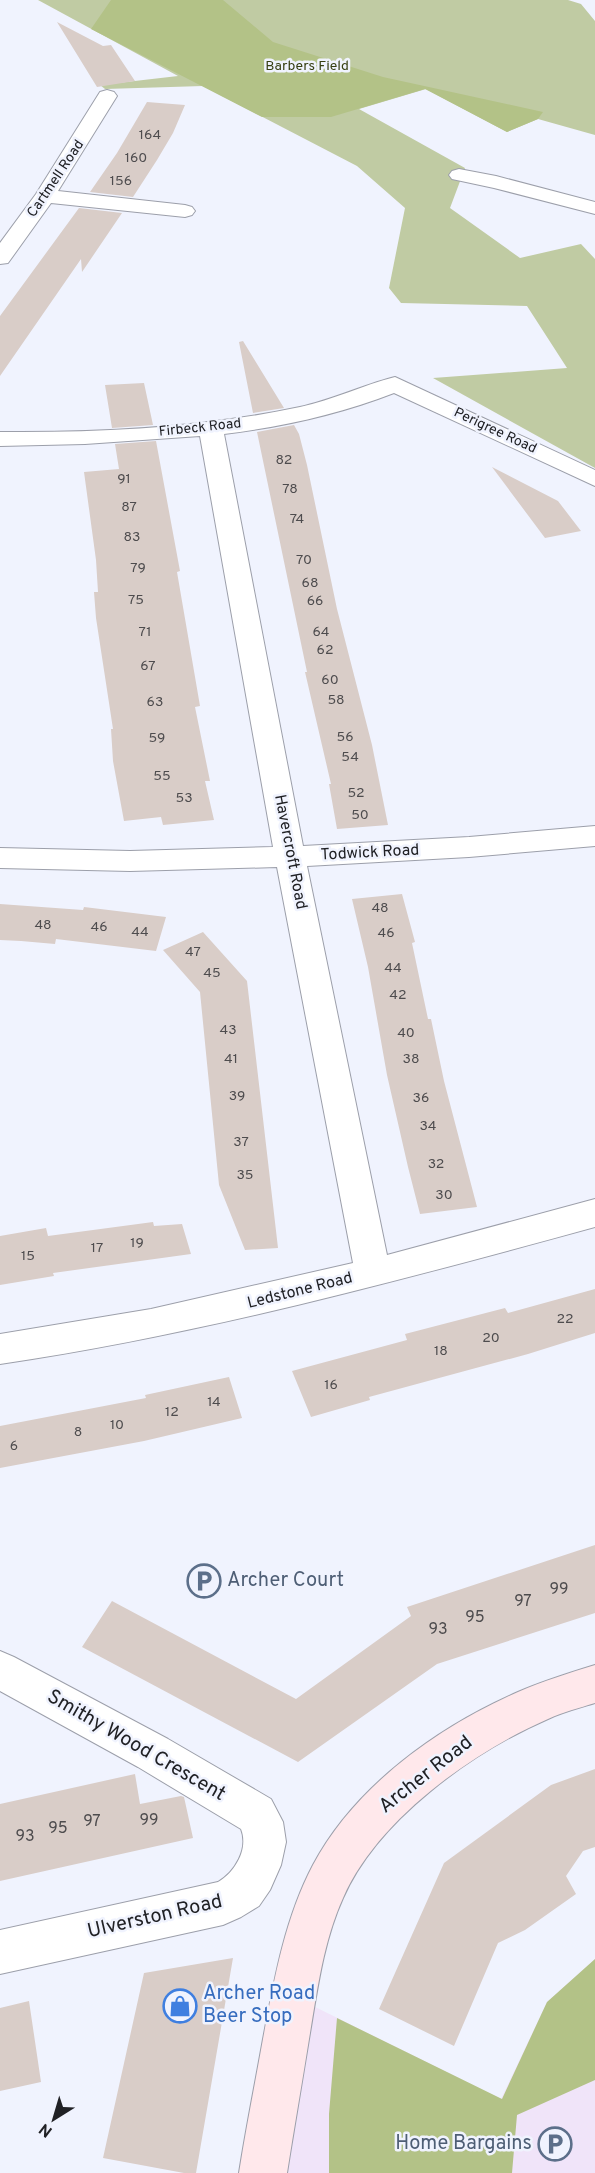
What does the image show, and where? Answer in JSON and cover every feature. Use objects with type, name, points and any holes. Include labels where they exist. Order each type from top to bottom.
[{"type":"street","name":"Cartmell Road","points":[[0,258],[45,196],[107,96]]},
{"type":"street","points":[[459,175],[502,177],[595,208]]},
{"type":"street","points":[[45,196],[185,211]]},
{"type":"street","name":"Firbeck Road","points":[[0,439],[66,438],[211,429],[308,413],[358,400],[395,384]]},
{"type":"street","name":"Perigree Road","points":[[395,384],[595,479]]},
{"type":"street","name":"Havercroft Road","points":[[211,429],[290,857],[373,1273]]},
{"type":"street","name":"Todwick Road","points":[[0,858],[156,862],[450,850],[595,836]]},
{"type":"street","name":"Ledstone Road","points":[[0,1349],[248,1305],[595,1213]]},
{"type":"street","name":"Smithy Wood Crescent","points":[[0,1670],[153,1753],[256,1814],[264,1830]]},
{"type":"street","name":"Archer Road","points":[[262,2173],[299,1970],[312,1922],[328,1882],[343,1855],[384,1805],[411,1782],[462,1746],[532,1706],[595,1684]]},
{"type":"street","name":"Ulverston Road","points":[[0,1952],[223,1904],[242,1893],[251,1881],[264,1850],[264,1830]]},
{"type":"shaded area","points":[[595,1959],[595,2173],[263,2173],[293,1996],[501,2099],[547,2002]]},
{"type":"green space","name":"Barbers Field","points":[[38,0],[568,0],[581,4],[595,21],[595,135],[538,119],[507,132],[426,89],[359,109],[465,168],[450,208],[520,258],[581,244],[595,259],[595,468],[433,378],[567,368],[527,306],[401,303],[389,288],[405,208],[357,166],[203,86],[105,89],[100,85],[178,76]]},
{"type":"green space","points":[[111,0],[223,0],[273,42],[383,77],[543,112],[538,119],[507,132],[425,89],[331,117],[262,117],[91,29]]},
{"type":"green space","points":[[595,1959],[595,2080],[517,2115],[512,2173],[329,2173],[329,2114],[337,2018],[502,2099],[547,2002]]},
{"type":"building","points":[[57,22],[103,46],[111,45],[135,81],[97,87]]},
{"type":"building","points":[[147,102],[185,105],[173,133],[157,160],[133,197],[90,192],[117,153]]},
{"type":"building","points":[[79,208],[122,213],[82,272],[81,259],[0,376],[0,316]]},
{"type":"building","points":[[243,341],[284,408],[253,413],[239,342]]},
{"type":"building","points":[[144,383],[153,425],[112,428],[105,385]]},
{"type":"building","points":[[294,425],[299,434],[307,465],[337,609],[372,745],[388,825],[337,829],[329,784],[331,784],[305,672],[307,672],[257,432]]},
{"type":"building","points":[[156,441],[180,571],[177,572],[200,706],[195,707],[210,781],[205,781],[214,820],[163,825],[161,817],[124,821],[113,761],[111,729],[113,729],[96,618],[94,592],[98,592],[96,560],[84,472],[119,469],[115,444]]},
{"type":"building","points":[[492,467],[558,501],[581,531],[545,538]]},
{"type":"building","points":[[402,894],[415,942],[412,943],[428,1019],[431,1019],[444,1081],[477,1207],[420,1214],[408,1167],[352,899]]},
{"type":"building","points":[[0,904],[83,910],[84,907],[166,917],[156,951],[56,939],[55,944],[0,940]]},
{"type":"building","points":[[203,932],[247,981],[278,1248],[245,1250],[219,1185],[200,992],[163,950]]},
{"type":"building","points":[[153,1222],[154,1226],[182,1224],[191,1254],[53,1273],[54,1276],[0,1285],[0,1236],[46,1228],[48,1236]]},
{"type":"building","points":[[595,1289],[595,1333],[528,1354],[369,1397],[370,1400],[311,1417],[292,1371],[407,1340],[405,1334],[505,1308],[508,1313]]},
{"type":"building","points":[[229,1377],[242,1418],[144,1441],[0,1468],[0,1426],[146,1398],[145,1395]]},
{"type":"building","points":[[595,1545],[595,1613],[437,1664],[298,1762],[82,1647],[112,1601],[296,1699],[411,1616],[407,1607]]},
{"type":"building","points":[[595,1769],[595,1847],[583,1851],[566,1876],[576,1894],[525,1930],[498,1943],[454,2046],[379,2009],[444,1863],[551,1785]]},
{"type":"building","points":[[135,1774],[140,1804],[184,1797],[193,1838],[0,1881],[0,1804]]},
{"type":"building","points":[[233,1958],[196,2173],[184,2173],[103,2158],[144,1973]]},
{"type":"building","points":[[29,2001],[41,2082],[0,2091],[0,2008]]},
{"type":"place","name":"Archer Court","points":[[204,1581]]},
{"type":"place","name":"Archer Road Beer Stop","points":[[180,2006]]},
{"type":"place","name":"Home Bargains","points":[[555,2144]]}]
